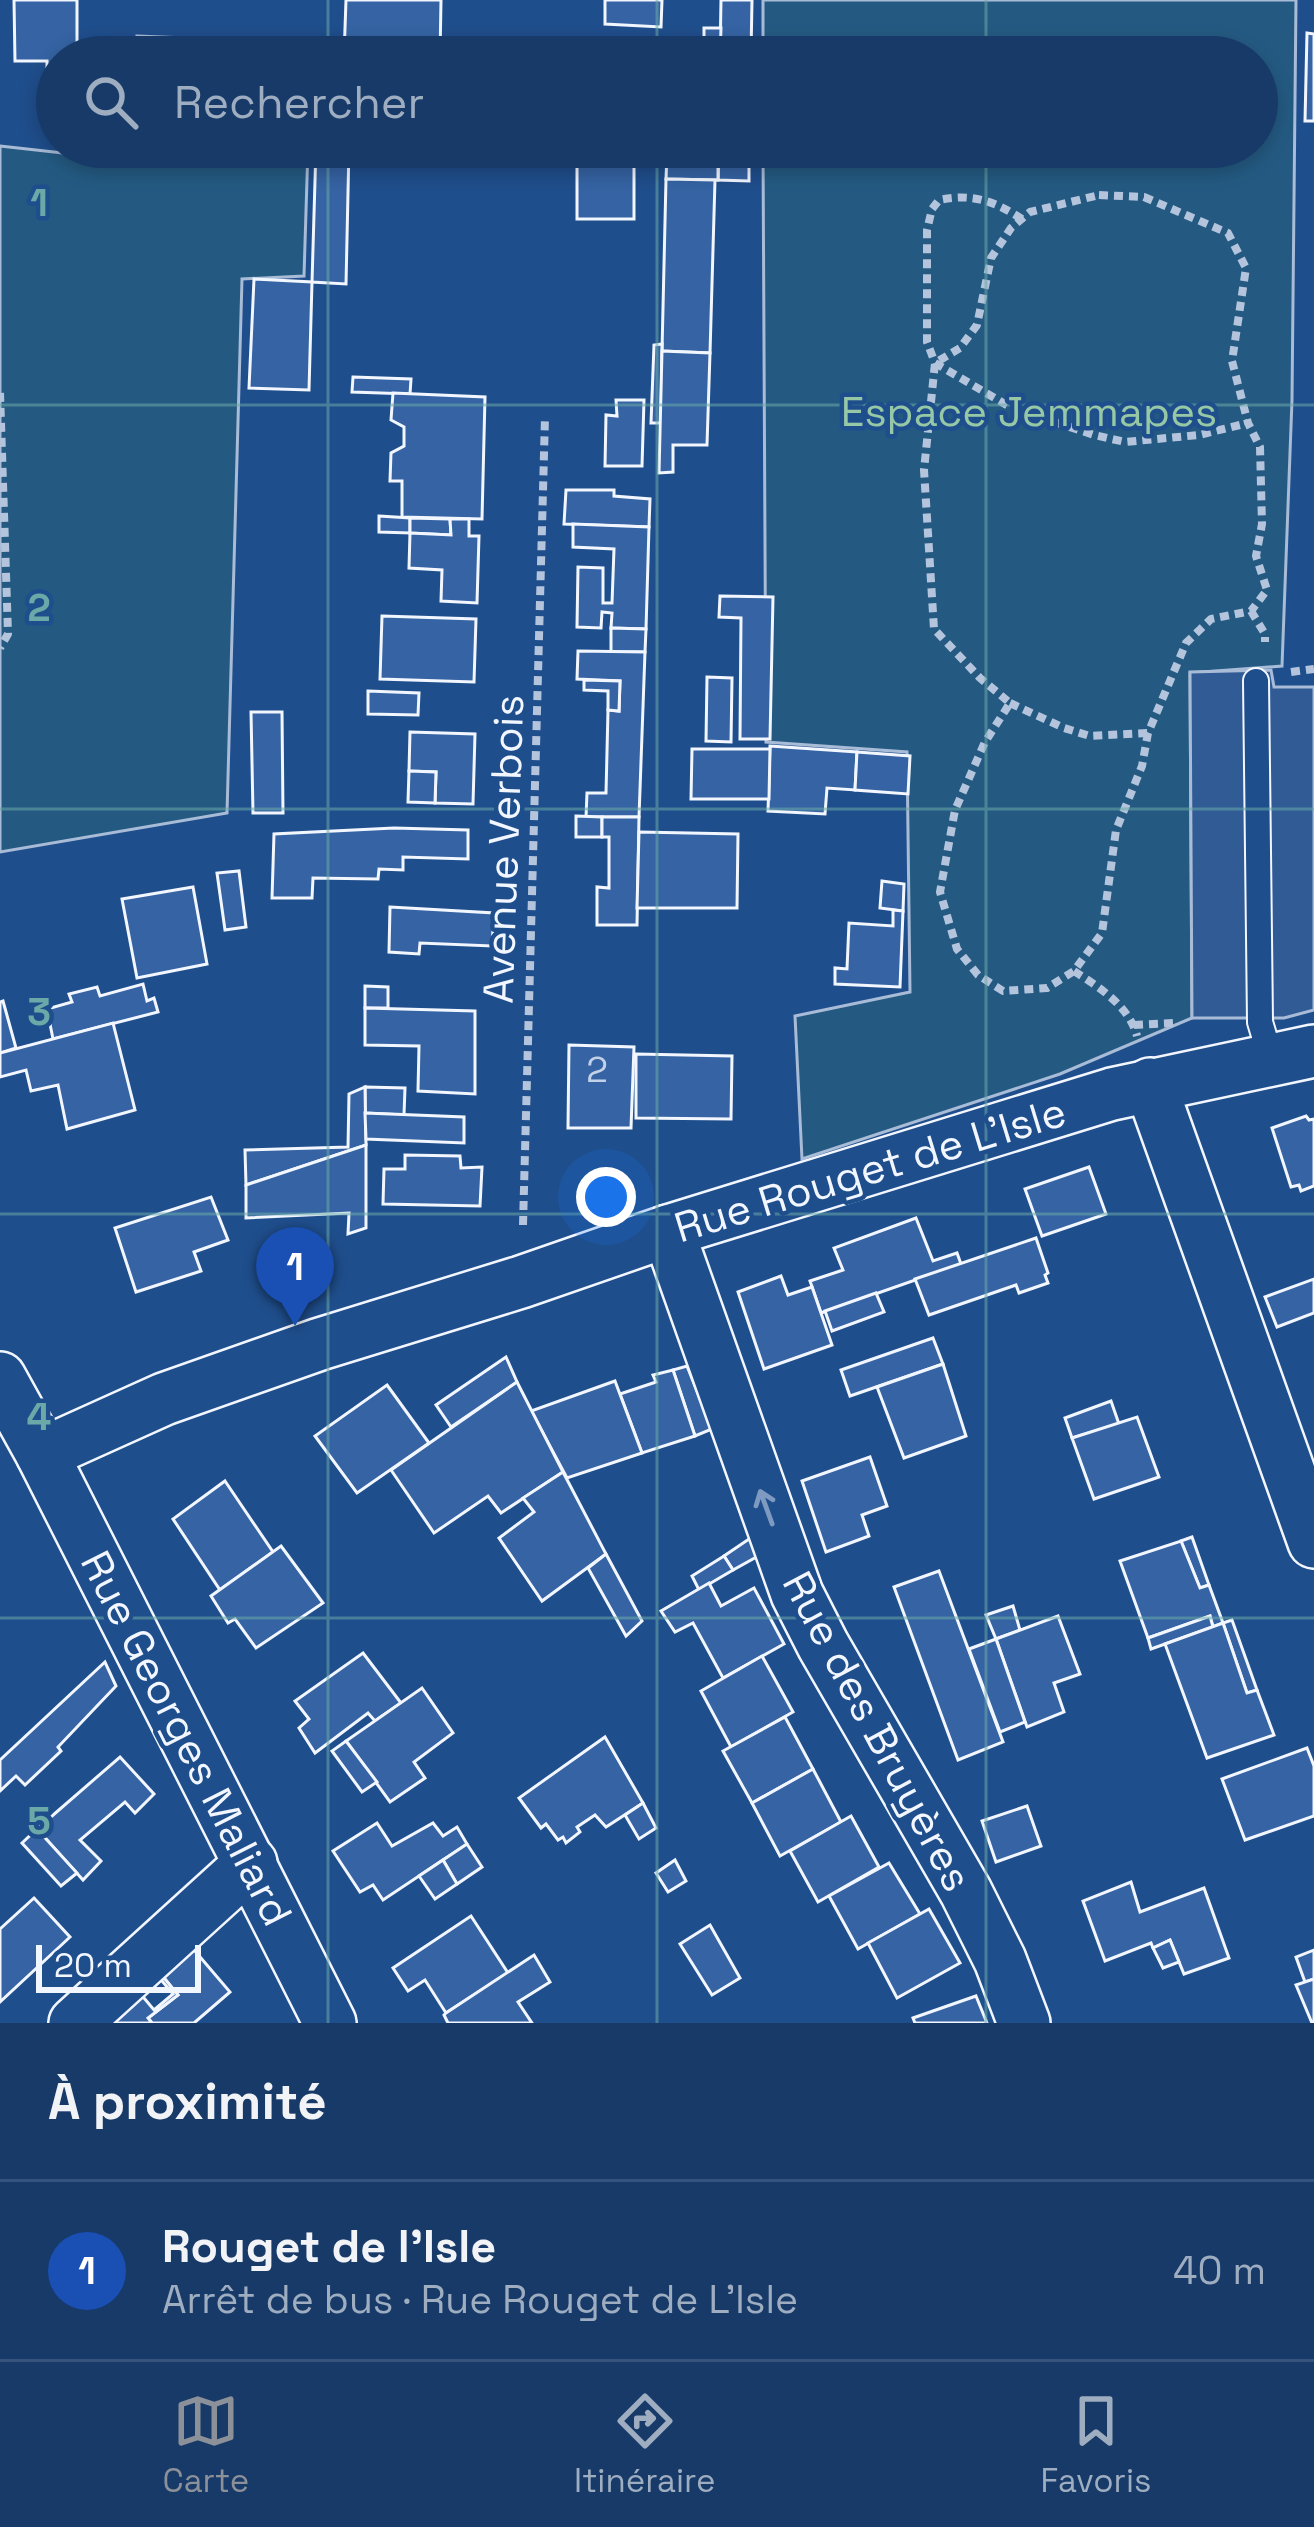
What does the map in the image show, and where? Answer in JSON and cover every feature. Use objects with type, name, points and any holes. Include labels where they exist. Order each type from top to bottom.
[{"type":"street","name":"Rue Rouget de L'Isle","points":[[42,1454],[164,1400],[320,1344],[668,1231],[1150,1084],[1293,1055]]},
{"type":"street","points":[[1150,1084],[1314,1542]]},
{"type":"street","name":"Rue des Bruyères","points":[[668,1231],[797,1594],[966,1892],[1024,2023]]},
{"type":"street","points":[[0,1378],[42,1454]]},
{"type":"street","name":"Rue Georges Maliard","points":[[42,1454],[330,2023]]},
{"type":"street","points":[[75,2023],[251,1863]]},
{"type":"lane","points":[[1256,681],[1260,1022],[1293,1055]]},
{"type":"path","points":[[935,363],[960,348],[977,326],[991,258],[1011,228],[1030,212],[1099,195],[1144,197],[1228,233],[1246,268],[1232,362],[1248,423],[1260,447],[1262,524],[1256,556],[1267,590],[1251,611],[1211,619],[1186,644],[1148,733],[1142,766],[1116,830],[1102,933],[1074,970],[1047,988],[1004,991],[978,975],[957,949],[940,892],[955,810],[985,742],[1010,704]]},
{"type":"path","points":[[1022,219],[995,202],[958,196],[940,200],[932,209],[927,230],[927,342],[935,363],[924,470],[934,629],[1010,704],[1090,736],[1148,733]]},
{"type":"path","points":[[935,363],[1010,407],[1125,442],[1199,435],[1248,423]]},
{"type":"path","points":[[0,393],[8,634],[0,648]]},
{"type":"path","name":"Avenue Verbois","points":[[521,1282],[545,417]]},
{"type":"path","points":[[1074,970],[1108,993],[1134,1025],[1150,1084]]},
{"type":"green space","name":"Espace Jemmapes","points":[[763,0],[1296,0],[1292,400],[1282,666],[1190,673],[1192,1018],[1060,1074],[802,1159],[795,1016],[910,992],[907,752],[766,742],[763,168],[1278,168],[1278,36],[763,36]]},
{"type":"green space","points":[[0,146],[36,150],[36,168],[307,168],[304,276],[242,279],[227,813],[0,852]]},
{"type":"shaded area","points":[[1271,670],[1274,687],[1314,687],[1314,1010],[1284,1018],[1192,1018],[1190,672]]},
{"type":"building","points":[[14,0],[77,0],[77,36],[36,36],[36,61],[15,61]]},
{"type":"building","points":[[346,0],[441,0],[440,36],[345,36]]},
{"type":"building","points":[[605,0],[662,0],[661,27],[605,24]]},
{"type":"building","points":[[721,0],[752,0],[751,36],[720,36]]},
{"type":"building","points":[[704,28],[721,28],[721,36],[704,36]]},
{"type":"building","points":[[1307,33],[1314,34],[1314,121],[1305,121]]},
{"type":"building","points":[[315,168],[349,168],[346,284],[312,282]]},
{"type":"building","points":[[577,168],[634,168],[634,219],[577,219]]},
{"type":"building","points":[[666,168],[718,168],[718,180],[666,179]]},
{"type":"building","points":[[718,168],[749,168],[749,181],[718,180]]},
{"type":"building","points":[[666,179],[715,180],[710,353],[662,351]]},
{"type":"building","points":[[254,279],[312,282],[309,390],[249,388]]},
{"type":"building","points":[[662,344],[661,423],[651,423],[654,345]]},
{"type":"building","points":[[662,351],[710,353],[707,445],[673,445],[673,472],[659,473]]},
{"type":"building","points":[[353,377],[411,379],[410,394],[352,392]]},
{"type":"building","points":[[393,393],[485,397],[482,519],[402,517],[402,481],[390,481],[391,453],[404,446],[404,427],[391,420]]},
{"type":"building","points":[[616,400],[644,400],[642,466],[605,466],[606,415],[617,416]]},
{"type":"building","points":[[566,490],[614,490],[614,496],[650,499],[649,527],[564,524]]},
{"type":"building","points":[[379,516],[410,518],[410,533],[379,532]]},
{"type":"building","points":[[410,518],[450,519],[451,535],[410,533]]},
{"type":"building","points":[[450,519],[469,519],[469,536],[479,536],[477,603],[441,601],[442,570],[409,568],[410,533],[451,535]]},
{"type":"building","points":[[573,524],[649,527],[646,629],[611,628],[612,613],[602,612],[601,628],[577,627],[578,567],[603,568],[603,603],[612,603],[614,549],[573,547]]},
{"type":"building","points":[[720,596],[773,597],[770,739],[740,739],[741,618],[719,617]]},
{"type":"building","points":[[382,616],[476,619],[474,682],[380,679]]},
{"type":"building","points":[[611,628],[646,629],[645,652],[611,652]]},
{"type":"building","points":[[578,651],[645,652],[639,817],[586,817],[587,793],[606,793],[608,710],[619,711],[620,681],[577,679]]},
{"type":"building","points":[[707,677],[732,678],[731,742],[706,741]]},
{"type":"building","points":[[584,680],[620,681],[619,711],[608,710],[608,691],[584,690]]},
{"type":"building","points":[[368,691],[419,693],[418,715],[368,714]]},
{"type":"building","points":[[251,712],[282,712],[283,813],[253,813]]},
{"type":"building","points":[[410,732],[475,734],[473,804],[435,803],[436,772],[409,771]]},
{"type":"building","points":[[770,746],[857,752],[855,790],[827,788],[825,814],[768,811]]},
{"type":"building","points":[[692,749],[770,749],[769,799],[691,799]]},
{"type":"building","points":[[857,752],[910,756],[908,794],[855,790]]},
{"type":"building","points":[[409,771],[436,772],[435,803],[408,802]]},
{"type":"building","points":[[576,816],[602,817],[602,837],[576,837]]},
{"type":"building","points":[[602,817],[639,817],[637,925],[597,925],[597,887],[609,888],[609,837],[602,837]]},
{"type":"building","points":[[468,830],[468,859],[403,857],[403,870],[379,869],[378,879],[313,878],[312,898],[272,898],[274,834]]},
{"type":"building","points":[[639,832],[738,834],[737,908],[637,908]]},
{"type":"building","points":[[239,871],[246,927],[225,930],[217,873]]},
{"type":"building","points":[[882,881],[904,884],[903,911],[880,908]]},
{"type":"building","points":[[193,887],[207,964],[137,978],[122,899]]},
{"type":"building","points":[[390,907],[494,913],[492,946],[420,943],[419,954],[389,952]]},
{"type":"building","points":[[893,910],[903,911],[900,987],[835,984],[835,968],[847,969],[849,923],[893,926]]},
{"type":"building","points":[[143,984],[147,1001],[154,998],[158,1012],[53,1039],[47,1009],[72,1002],[69,994],[97,987],[100,996]]},
{"type":"building","points":[[365,986],[388,987],[388,1008],[365,1008]]},
{"type":"building","points":[[0,1002],[16,1048],[0,1053]]},
{"type":"building","points":[[365,1008],[475,1011],[475,1094],[418,1091],[419,1046],[365,1045]]},
{"type":"building","points":[[113,1023],[135,1110],[67,1129],[58,1085],[31,1091],[26,1070],[0,1077],[0,1053]]},
{"type":"building","points":[[569,1045],[634,1047],[631,1128],[568,1128]]},
{"type":"building","points":[[636,1054],[732,1056],[731,1119],[636,1118]]},
{"type":"building","points":[[365,1087],[405,1088],[404,1115],[365,1113]]},
{"type":"building","points":[[365,1087],[366,1145],[246,1185],[245,1150],[348,1147],[349,1094]]},
{"type":"building","points":[[365,1113],[464,1117],[464,1143],[366,1139]]},
{"type":"building","points":[[1306,1116],[1314,1119],[1314,1186],[1301,1191],[1299,1185],[1291,1187],[1272,1128]]},
{"type":"building","points":[[366,1145],[366,1228],[348,1234],[349,1213],[246,1218],[246,1185]]},
{"type":"building","points":[[405,1155],[460,1156],[461,1168],[482,1167],[480,1206],[383,1204],[384,1169],[405,1169]]},
{"type":"building","points":[[1089,1167],[1106,1214],[1042,1236],[1025,1189]]},
{"type":"building","points":[[211,1197],[228,1240],[194,1252],[201,1271],[136,1292],[115,1228]]},
{"type":"building","points":[[916,1218],[933,1261],[957,1253],[961,1264],[821,1313],[810,1281],[843,1270],[834,1248]]},
{"type":"building","points":[[1036,1238],[1048,1283],[1019,1293],[1016,1285],[929,1315],[915,1279]]},
{"type":"building","points":[[781,1276],[788,1295],[812,1287],[832,1345],[764,1369],[738,1292]]},
{"type":"building","points":[[1314,1279],[1314,1313],[1277,1327],[1265,1297]]},
{"type":"building","points":[[876,1293],[884,1312],[832,1331],[825,1311]]},
{"type":"building","points":[[933,1338],[943,1364],[850,1396],[841,1370]]},
{"type":"building","points":[[506,1357],[517,1382],[451,1427],[436,1405]]},
{"type":"building","points":[[943,1364],[966,1436],[904,1458],[877,1387]]},
{"type":"building","points":[[687,1366],[712,1429],[695,1436],[673,1370]]},
{"type":"building","points":[[673,1370],[695,1436],[642,1453],[620,1394],[656,1382],[653,1375]]},
{"type":"building","points":[[615,1381],[642,1453],[567,1478],[531,1411]]},
{"type":"building","points":[[517,1382],[563,1472],[501,1513],[488,1496],[434,1533],[391,1470]]},
{"type":"building","points":[[387,1385],[429,1443],[357,1493],[315,1436]]},
{"type":"building","points":[[1111,1401],[1119,1424],[1072,1438],[1065,1418]]},
{"type":"building","points":[[1137,1417],[1159,1477],[1094,1499],[1072,1438]]},
{"type":"building","points":[[870,1457],[887,1506],[862,1515],[869,1536],[826,1552],[802,1481]]},
{"type":"building","points":[[563,1472],[606,1554],[542,1601],[499,1538],[534,1512],[523,1498]]},
{"type":"building","points":[[225,1481],[273,1552],[220,1590],[173,1519]]},
{"type":"building","points":[[1192,1537],[1209,1585],[1200,1588],[1181,1541]]},
{"type":"building","points":[[749,1539],[760,1555],[733,1570],[724,1556]]},
{"type":"building","points":[[1181,1541],[1200,1588],[1209,1585],[1223,1623],[1213,1627],[1210,1616],[1148,1638],[1120,1561]]},
{"type":"building","points":[[281,1546],[323,1603],[256,1648],[235,1619],[228,1623],[211,1596]]},
{"type":"building","points":[[606,1554],[642,1621],[626,1636],[588,1568]]},
{"type":"building","points":[[724,1556],[733,1570],[699,1590],[692,1576]]},
{"type":"building","points":[[939,1571],[1003,1742],[958,1760],[894,1587]]},
{"type":"building","points":[[709,1583],[721,1606],[754,1588],[784,1644],[723,1678],[693,1623],[675,1632],[661,1611]]},
{"type":"building","points":[[1013,1606],[1020,1630],[996,1639],[986,1615]]},
{"type":"building","points":[[1058,1616],[1080,1674],[1054,1683],[1064,1712],[1027,1727],[996,1639]]},
{"type":"building","points":[[1210,1616],[1213,1627],[1151,1649],[1148,1638]]},
{"type":"building","points":[[1232,1620],[1257,1690],[1247,1693],[1223,1623]]},
{"type":"building","points":[[1223,1623],[1247,1693],[1257,1690],[1274,1735],[1207,1758],[1165,1644]]},
{"type":"building","points":[[996,1639],[1025,1722],[1000,1732],[969,1649]]},
{"type":"building","points":[[363,1653],[401,1703],[375,1721],[368,1713],[315,1753],[299,1728],[309,1719],[295,1701]]},
{"type":"building","points":[[762,1656],[793,1712],[731,1747],[701,1691]]},
{"type":"building","points":[[105,1662],[116,1686],[25,1785],[16,1776],[0,1791],[0,1760]]},
{"type":"building","points":[[422,1688],[453,1733],[414,1762],[425,1778],[390,1802],[346,1741]]},
{"type":"building","points":[[785,1717],[813,1769],[752,1803],[723,1751]]},
{"type":"building","points":[[605,1737],[643,1803],[606,1827],[595,1815],[577,1827],[580,1832],[566,1843],[563,1837],[558,1840],[546,1824],[541,1828],[519,1798]]},
{"type":"building","points":[[346,1741],[377,1782],[362,1792],[332,1751]]},
{"type":"building","points":[[1307,1748],[1314,1766],[1314,1816],[1245,1840],[1222,1779]]},
{"type":"building","points":[[120,1757],[154,1794],[135,1813],[125,1802],[80,1840],[101,1861],[83,1880],[37,1829]]},
{"type":"building","points":[[813,1769],[841,1822],[780,1856],[752,1803]]},
{"type":"building","points":[[643,1803],[656,1828],[639,1839],[625,1815]]},
{"type":"building","points":[[1027,1806],[1041,1846],[996,1862],[982,1821]]},
{"type":"building","points":[[851,1816],[879,1867],[818,1902],[790,1851]]},
{"type":"building","points":[[377,1823],[392,1846],[433,1823],[443,1836],[457,1827],[467,1844],[383,1900],[373,1885],[360,1892],[333,1851]]},
{"type":"building","points":[[37,1829],[77,1873],[61,1886],[22,1843]]},
{"type":"building","points":[[467,1844],[482,1867],[457,1884],[443,1860]]},
{"type":"building","points":[[443,1860],[457,1884],[435,1899],[419,1876]]},
{"type":"building","points":[[675,1860],[686,1881],[668,1892],[656,1873]]},
{"type":"building","points":[[889,1863],[920,1914],[858,1949],[829,1896]]},
{"type":"building","points":[[1131,1882],[1140,1912],[1204,1888],[1229,1958],[1184,1974],[1170,1940],[1105,1961],[1083,1901]]},
{"type":"building","points":[[34,1898],[70,1937],[0,2002],[0,1929]]},
{"type":"building","points":[[929,1909],[960,1963],[897,1998],[868,1943]]},
{"type":"building","points":[[471,1916],[508,1973],[446,2013],[425,1980],[408,1991],[393,1968]]},
{"type":"building","points":[[710,1925],[740,1978],[712,1995],[680,1944]]},
{"type":"building","points":[[1170,1940],[1179,1962],[1163,1968],[1153,1948]]},
{"type":"building","points":[[189,1944],[230,1992],[194,2023],[152,2023],[148,2018],[178,1995],[160,1973]]},
{"type":"building","points":[[1314,1950],[1314,1979],[1305,1982],[1296,1957]]},
{"type":"building","points":[[534,1955],[550,1982],[518,2002],[532,2023],[448,2023],[446,2013]]},
{"type":"building","points":[[157,1975],[178,1995],[148,2018],[152,2023],[117,2023],[112,2017],[139,1992],[154,2010],[173,1994]]},
{"type":"building","points":[[1314,1979],[1314,2023],[1312,2023],[1296,1985]]},
{"type":"building","points":[[976,1996],[987,2023],[915,2023],[913,2018]]},
{"type":"place","name":"Rouget de l'Isle","points":[[295,1326]]}]
